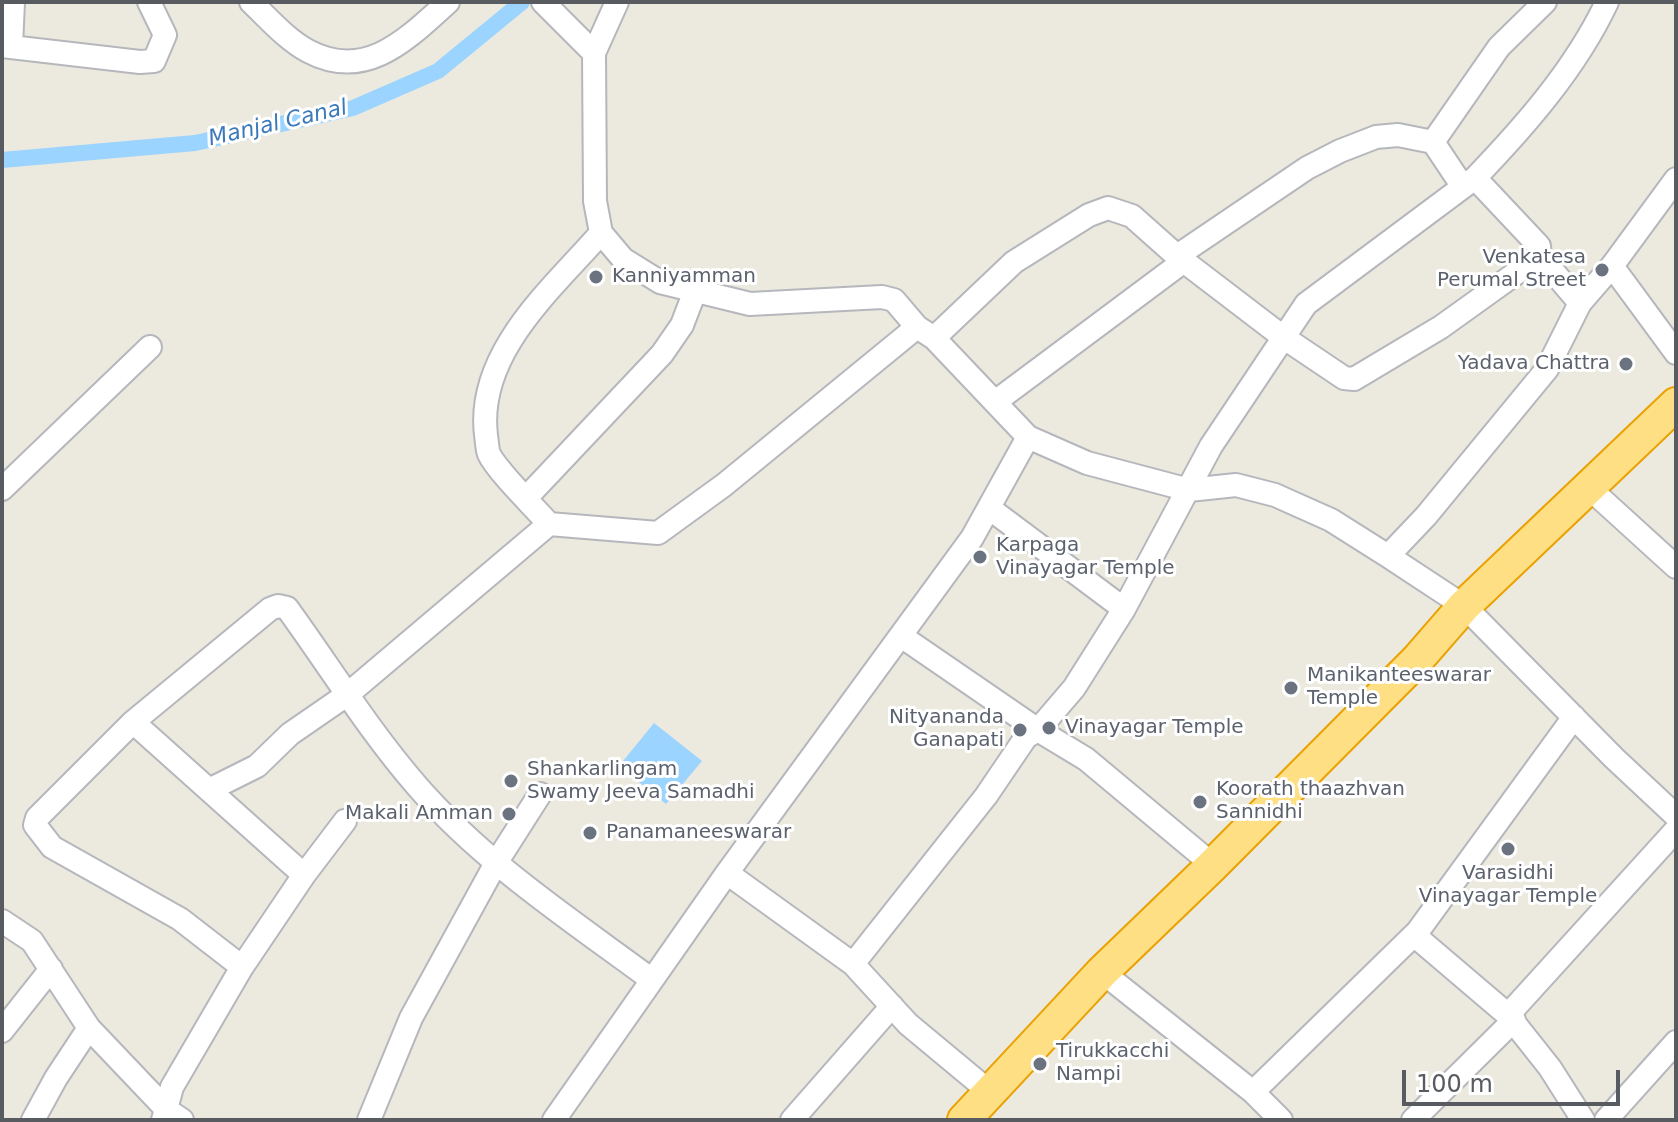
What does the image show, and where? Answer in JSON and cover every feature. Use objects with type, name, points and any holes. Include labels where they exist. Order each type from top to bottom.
[{"type":"highway","points":[[964,1120],[1102,972],[1417,660],[1464,606],[1676,404]]},
{"type":"street","points":[[13,2],[6,46],[140,62],[154,61],[165,35],[149,2]]},
{"type":"street","points":[[251,2],[306,50],[331,60],[365,62],[411,36],[448,2]]},
{"type":"street","points":[[617,2],[594,53],[595,201],[601,233],[623,259],[660,282],[750,304],[882,297],[894,300],[1028,437],[1087,463],[1189,490],[1236,485],[1275,495],[1331,520],[1464,606],[1676,816]]},
{"type":"street","points":[[1433,142],[1499,47],[1545,2]]},
{"type":"street","points":[[853,964],[986,796],[1026,737],[1038,730],[1074,688],[1124,609],[1211,446],[1306,304],[1469,182],[1537,108],[1570,64],[1607,2]]},
{"type":"street","points":[[545,4],[594,53]]},
{"type":"street","points":[[995,402],[1180,259],[1307,168],[1376,137],[1398,135],[1433,142],[1469,182],[1539,246],[1540,256],[1580,303]]},
{"type":"street","points":[[1388,556],[1426,516],[1547,369],[1580,303],[1612,266],[1676,179]]},
{"type":"street","points":[[601,233],[518,329],[500,359],[484,417],[489,453],[549,524],[658,533],[1014,262],[1089,215],[1108,208],[1132,216],[1180,259],[1283,337],[1344,378],[1354,379],[1441,327],[1540,256]]},
{"type":"street","points":[[1612,266],[1676,353]]},
{"type":"street","points":[[526,498],[662,354],[682,325],[695,291]]},
{"type":"street","points":[[2,489],[150,347]]},
{"type":"street","points":[[554,1120],[727,873],[972,538],[1028,437]]},
{"type":"street","points":[[1588,487],[1676,567]]},
{"type":"street","points":[[989,508],[1124,609]]},
{"type":"street","points":[[209,790],[257,766],[290,734],[348,694],[549,524]]},
{"type":"street","points":[[242,967],[180,919],[52,847],[37,832],[35,825],[37,818],[133,722],[270,609],[278,606],[287,608],[418,787],[496,863],[652,980]]},
{"type":"street","points":[[901,636],[1038,730],[1086,759],[1213,865]]},
{"type":"street","points":[[1253,1092],[1414,935],[1574,717]]},
{"type":"street","points":[[133,722],[304,875]]},
{"type":"street","points":[[369,1120],[411,1018],[496,863],[540,794]]},
{"type":"street","points":[[171,1117],[172,1087],[242,967],[345,821]]},
{"type":"street","points":[[1413,1120],[1511,1017],[1676,830]]},
{"type":"street","points":[[727,873],[853,964],[908,1024],[991,1093]]},
{"type":"street","points":[[2,921],[32,941],[89,1028],[171,1117]]},
{"type":"street","points":[[1414,935],[1511,1017],[1550,1068],[1583,1120]]},
{"type":"street","points":[[2,1031],[51,969]]},
{"type":"street","points":[[1102,972],[1253,1092],[1281,1120]]},
{"type":"street","points":[[792,1120],[892,1006]]},
{"type":"street","points":[[33,1120],[89,1028]]},
{"type":"street","points":[[1606,1120],[1676,1042]]},
{"type":"water","points":[[654,723],[702,761],[666,804],[619,766]]},
{"type":"waterway","name":"Manjal Canal","points":[[2,160],[195,143],[353,108],[438,71],[522,2]]},
{"type":"place","name":"Venkatesa Perumal Street","points":[[1602,270]]},
{"type":"place","name":"Kanniyamman","points":[[596,277]]},
{"type":"place","name":"Yadava Chattra","points":[[1626,364]]},
{"type":"place","name":"Karpaga Vinayagar Temple","points":[[980,557]]},
{"type":"place","name":"Manikanteeswarar Temple","points":[[1291,688]]},
{"type":"place","name":"Vinayagar Temple","points":[[1049,728]]},
{"type":"place","name":"Nityananda Ganapati","points":[[1020,730]]},
{"type":"place","name":"Shankarlingam Swamy Jeeva Samadhi","points":[[511,781]]},
{"type":"place","name":"Koorath thaazhvan Sannidhi","points":[[1200,802]]},
{"type":"place","name":"Makali Amman","points":[[509,814]]},
{"type":"place","name":"Panamaneeswarar","points":[[590,833]]},
{"type":"place","name":"Varasidhi Vinayagar Temple","points":[[1508,849]]},
{"type":"place","name":"Tirukkacchi Nampi","points":[[1040,1064]]}]
